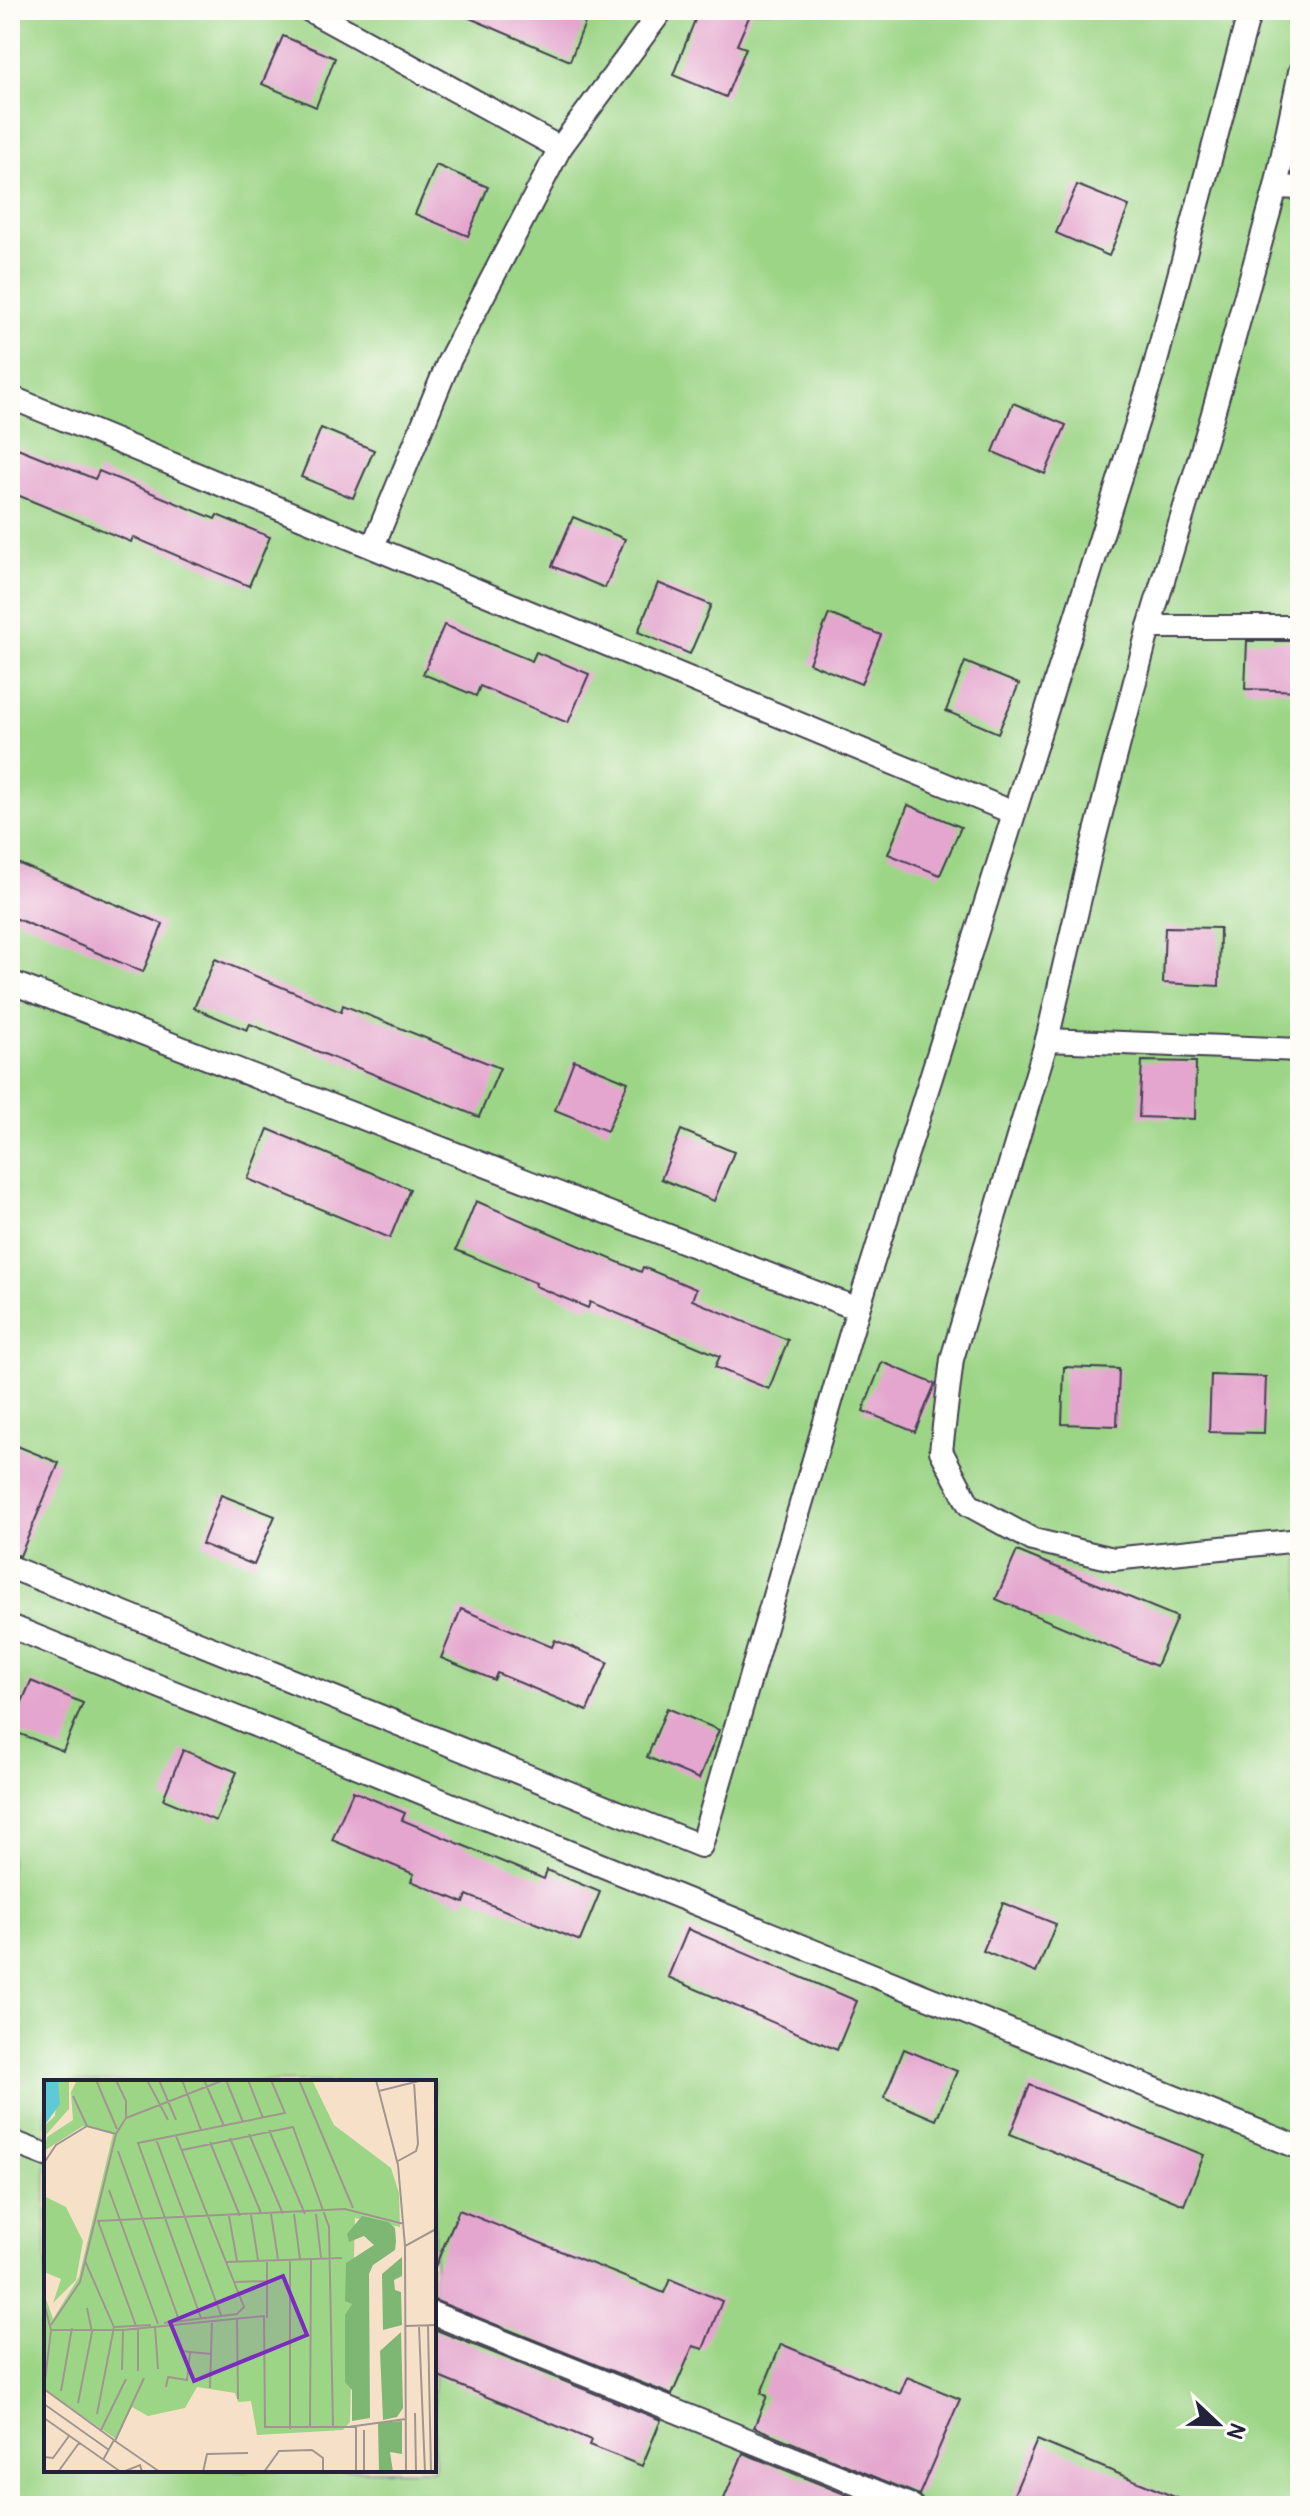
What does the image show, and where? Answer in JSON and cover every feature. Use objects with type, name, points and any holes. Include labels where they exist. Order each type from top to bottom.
[{"type":"lane","points":[[309,10],[560,148]]},
{"type":"lane","points":[[373,546],[449,361],[560,148],[662,10]]},
{"type":"lane","points":[[10,1567],[701,1846],[858,1309],[1154,369],[1250,10]]},
{"type":"lane","points":[[1300,72],[1276,187],[1149,627],[1089,859],[1047,1040],[952,1359],[941,1451],[969,1505],[1033,1540],[1113,1559],[1300,1540]]},
{"type":"lane","points":[[1276,187],[1300,188]]},
{"type":"lane","points":[[10,397],[1014,813]]},
{"type":"lane","points":[[1149,627],[1300,627]]},
{"type":"lane","points":[[10,982],[858,1309]]},
{"type":"lane","points":[[1047,1040],[1300,1050]]},
{"type":"lane","points":[[10,1626],[1300,2148]]},
{"type":"lane","points":[[10,2141],[44,2154]]},
{"type":"lane","points":[[436,2315],[912,2506]]},
{"type":"green space","points":[[10,10],[1300,10],[1300,2506],[10,2506]]},
{"type":"building","points":[[451,10],[590,10],[570,61]]},
{"type":"building","points":[[699,10],[752,10],[737,45],[746,48],[726,97],[673,75]]},
{"type":"building","points":[[283,36],[335,58],[316,107],[262,84]]},
{"type":"building","points":[[436,165],[488,187],[468,236],[415,214]]},
{"type":"building","points":[[1077,185],[1129,206],[1109,256],[1056,233]]},
{"type":"building","points":[[1013,403],[1066,425],[1045,474],[993,452]]},
{"type":"building","points":[[321,428],[374,450],[353,498],[301,477]]},
{"type":"building","points":[[10,445],[95,479],[99,471],[215,519],[217,515],[270,537],[249,586],[133,537],[131,542],[10,492]]},
{"type":"building","points":[[573,517],[625,539],[605,588],[552,566]]},
{"type":"building","points":[[658,583],[711,605],[690,654],[638,632]]},
{"type":"building","points":[[829,614],[881,635],[861,684],[809,663]]},
{"type":"building","points":[[444,625],[532,661],[536,652],[589,674],[568,723],[480,686],[476,696],[423,674]]},
{"type":"building","points":[[1247,641],[1300,641],[1300,691],[1245,689]]},
{"type":"building","points":[[965,662],[1019,684],[998,733],[946,711]]},
{"type":"building","points":[[908,805],[961,827],[940,875],[888,854]]},
{"type":"building","points":[[10,860],[163,924],[143,972],[10,916]]},
{"type":"building","points":[[1165,927],[1220,928],[1219,986],[1163,983]]},
{"type":"building","points":[[215,959],[341,1012],[343,1005],[500,1068],[479,1117],[250,1024],[247,1030],[194,1008]]},
{"type":"building","points":[[574,1060],[628,1082],[607,1131],[555,1110]]},
{"type":"building","points":[[1142,1061],[1196,1062],[1195,1119],[1139,1117]]},
{"type":"building","points":[[268,1129],[410,1189],[390,1238],[248,1179]]},
{"type":"building","points":[[681,1130],[734,1152],[714,1201],[661,1179]]},
{"type":"building","points":[[476,1201],[641,1272],[643,1267],[696,1289],[692,1300],[788,1340],[769,1389],[715,1367],[720,1356],[590,1302],[588,1308],[456,1250]]},
{"type":"building","points":[[882,1362],[935,1384],[915,1432],[863,1411]]},
{"type":"building","points":[[1064,1367],[1119,1369],[1117,1426],[1062,1424]]},
{"type":"building","points":[[1211,1375],[1266,1377],[1264,1433],[1209,1432]]},
{"type":"building","points":[[10,1443],[59,1463],[20,1556],[10,1553]]},
{"type":"building","points":[[221,1495],[275,1516],[254,1565],[202,1544]]},
{"type":"building","points":[[1017,1551],[1177,1617],[1156,1666],[996,1599]]},
{"type":"building","points":[[461,1609],[552,1647],[555,1640],[608,1662],[587,1711],[497,1673],[494,1680],[441,1658]]},
{"type":"building","points":[[31,1681],[83,1703],[63,1751],[10,1730]]},
{"type":"building","points":[[667,1708],[719,1730],[699,1779],[647,1757]]},
{"type":"building","points":[[183,1750],[237,1772],[216,1821],[163,1799]]},
{"type":"building","points":[[353,1791],[405,1813],[402,1820],[544,1879],[547,1870],[600,1892],[580,1941],[467,1895],[464,1903],[411,1881],[414,1874],[332,1840]]},
{"type":"building","points":[[1003,1903],[1056,1924],[1036,1973],[983,1951]]},
{"type":"building","points":[[688,1929],[857,2001],[837,2050],[668,1977]]},
{"type":"building","points":[[904,2049],[957,2071],[936,2120],[884,2098]]},
{"type":"building","points":[[1030,2085],[1204,2155],[1184,2205],[1010,2134]]},
{"type":"building","points":[[459,2210],[664,2293],[670,2279],[722,2301],[703,2349],[693,2346],[672,2395],[436,2301],[436,2264]]},
{"type":"building","points":[[436,2330],[661,2420],[642,2466],[589,2445],[591,2440],[436,2376]]},
{"type":"building","points":[[781,2344],[900,2394],[907,2377],[960,2399],[919,2495],[754,2427],[767,2396],[761,2393]]},
{"type":"building","points":[[1037,2440],[1194,2505],[1194,2506],[1009,2506]]},
{"type":"building","points":[[743,2453],[874,2506],[721,2506]]}]
